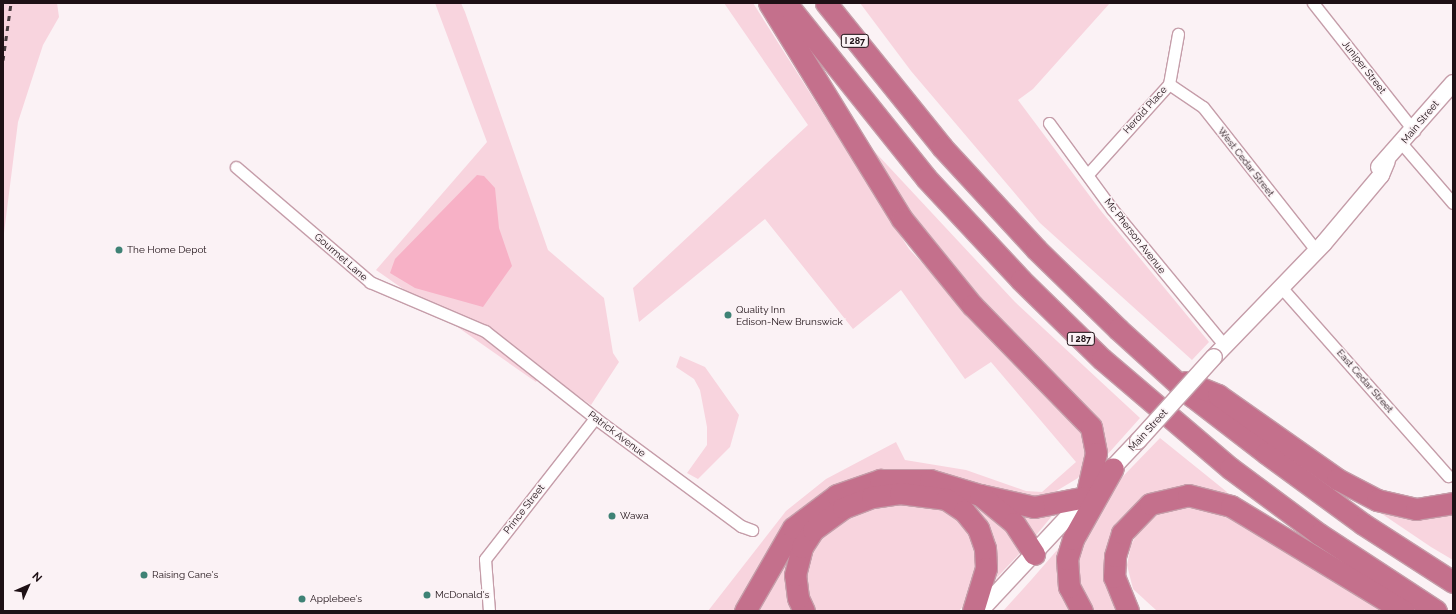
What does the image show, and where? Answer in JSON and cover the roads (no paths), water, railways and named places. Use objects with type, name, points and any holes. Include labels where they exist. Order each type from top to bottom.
[{"type":"highway","points":[[745,611],[793,528],[837,495],[880,480],[912,478],[948,484],[980,495],[1034,507],[1086,497],[1096,453],[1091,427],[972,305],[902,219],[770,3]]},
{"type":"highway","name":"I 287","points":[[786,3],[856,95],[931,184],[1020,280],[1102,359],[1230,468],[1319,534],[1436,611]]},
{"type":"highway","name":"I 287","points":[[826,3],[890,84],[996,207],[1170,376],[1309,485],[1453,582]]},
{"type":"highway","points":[[1170,376],[1218,395],[1331,475],[1377,500],[1416,509],[1453,503]]},
{"type":"highway","points":[[1082,611],[1069,587],[1067,559],[1073,539],[1112,468]]},
{"type":"highway","points":[[804,611],[798,598],[795,575],[802,547],[813,530],[850,505],[900,493],[946,499],[964,511],[978,528],[985,548],[986,568],[973,611]]},
{"type":"highway","points":[[980,495],[1014,523],[1034,554]]},
{"type":"highway","points":[[1128,611],[1114,577],[1115,556],[1122,533],[1150,504],[1188,495],[1231,506],[1404,611]]},
{"type":"main road","name":"Main Street","points":[[980,611],[1315,248],[1318,238],[1376,168],[1387,161],[1414,131],[1453,83]]},
{"type":"street","name":"Juniper Street","points":[[1313,3],[1414,131]]},
{"type":"street","name":"Herold Place","points":[[1088,174],[1169,84],[1178,34]]},
{"type":"street","name":"West Cedar Street","points":[[1169,84],[1203,107],[1315,248]]},
{"type":"street","name":"Mc Pherson Avenue","points":[[1049,123],[1220,351]]},
{"type":"street","points":[[1402,144],[1453,203]]},
{"type":"street","name":"Gourmet Lane","points":[[236,167],[370,282],[485,331]]},
{"type":"street","name":"East Cedar Street","points":[[1280,286],[1448,476]]},
{"type":"street","name":"Patrick Avenue","points":[[485,331],[595,418],[741,526],[752,530]]},
{"type":"street","name":"Prince Street","points":[[489,611],[486,559],[595,418]]},
{"type":"railway","points":[[3,60],[11,3]]},
{"type":"place","name":"The Home Depot","points":[[119,250]]},
{"type":"place","name":"Quality Inn Edison-New Brunswick","points":[[728,315]]},
{"type":"place","name":"Wawa","points":[[612,516]]},
{"type":"place","name":"Raising Cane's","points":[[144,575]]},
{"type":"place","name":"McDonald's","points":[[427,595]]},
{"type":"place","name":"Applebee's","points":[[302,599]]}]
